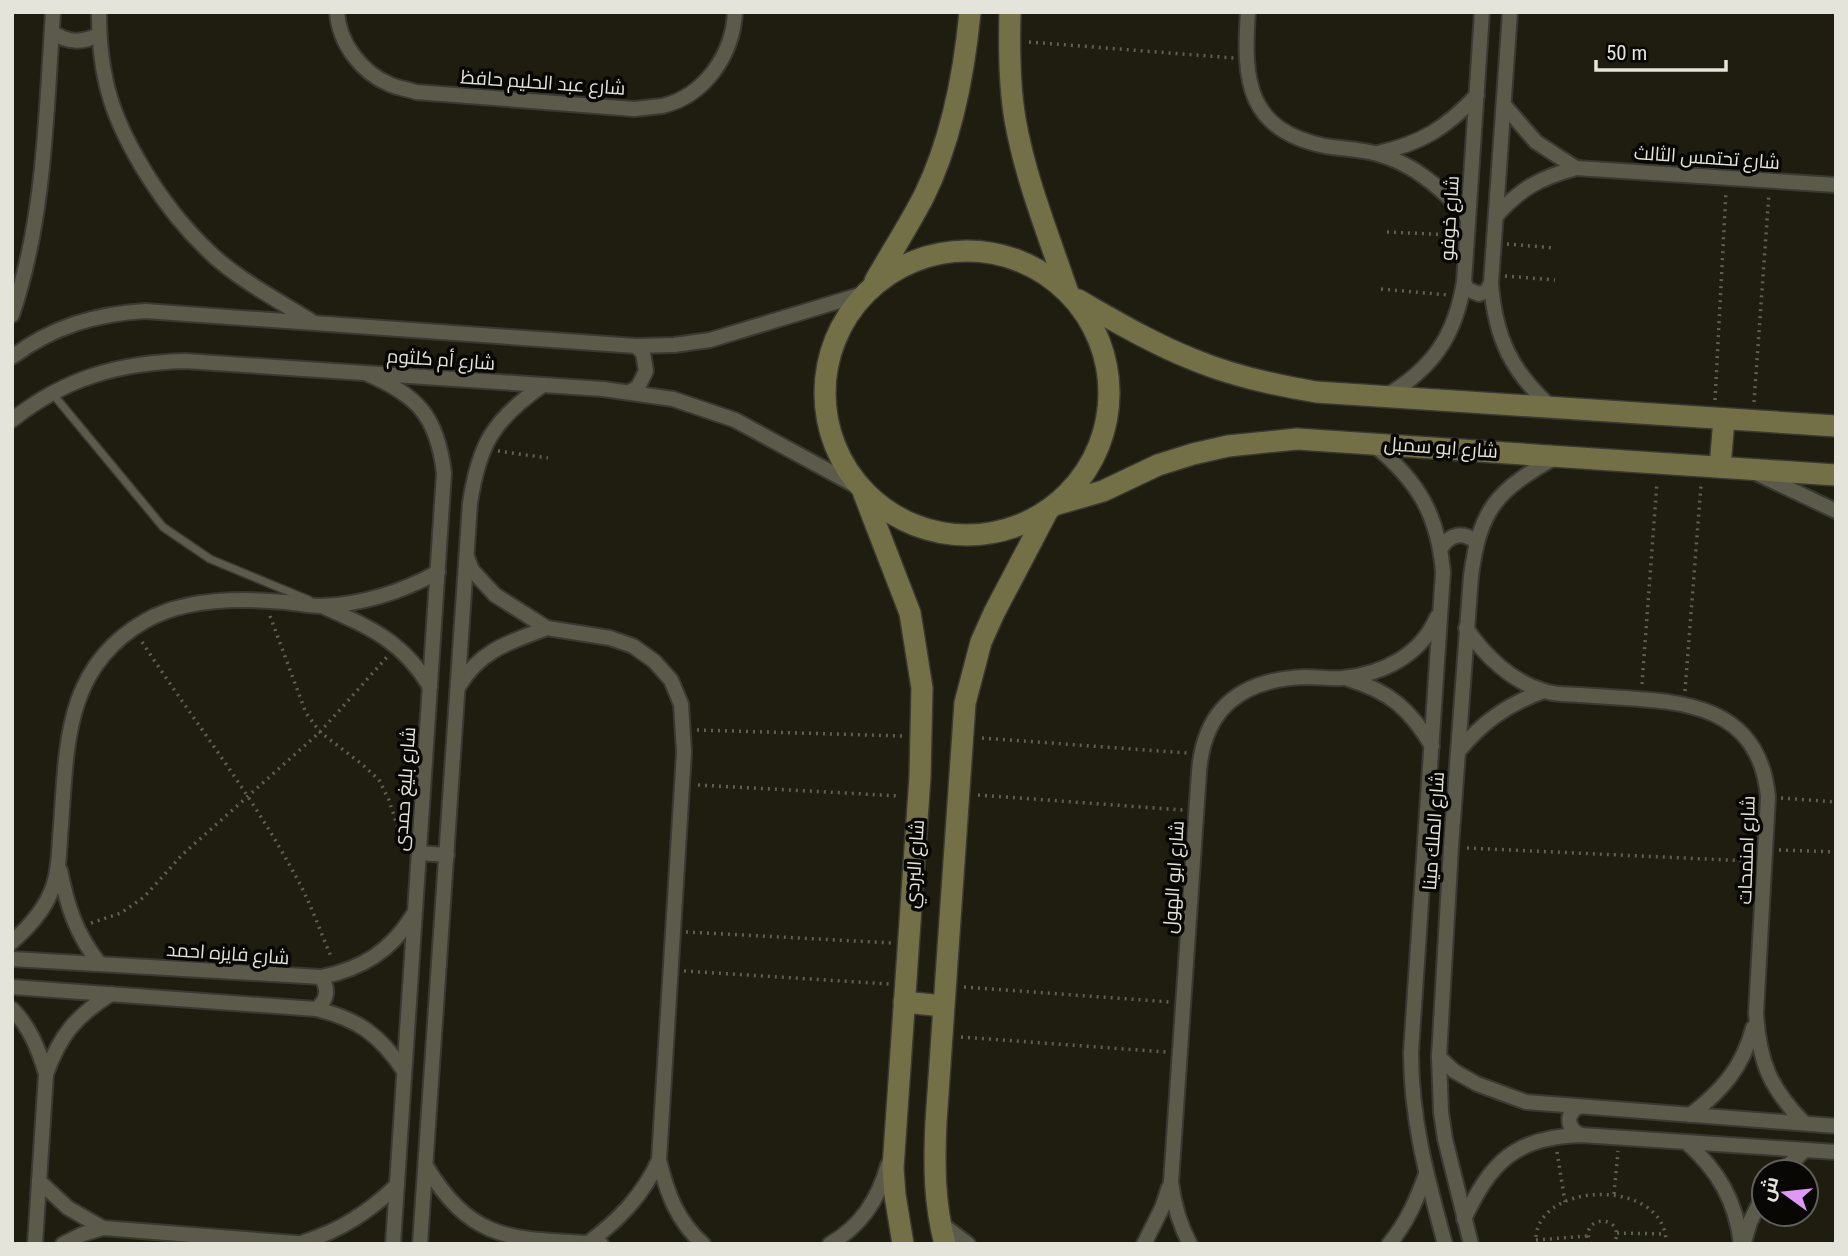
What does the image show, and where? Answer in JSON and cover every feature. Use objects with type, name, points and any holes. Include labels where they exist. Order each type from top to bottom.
[{"type":"street","points":[[12,315],[30,254],[39,204],[53,12]]},
{"type":"street","points":[[99,12],[103,73],[116,119],[128,145],[164,202],[218,260],[251,284],[312,321]]},
{"type":"street","name":"شارع عبد الحليم حافظ","points":[[337,12],[338,23],[348,49],[366,70],[389,85],[416,92],[634,109],[664,105],[691,93],[713,74],[728,48],[735,12]]},
{"type":"street","points":[[970,12],[961,79],[945,141],[925,194],[869,290],[849,314],[836,337],[828,363],[825,390],[826,416],[833,442],[844,467],[862,490],[889,513],[920,528],[952,536],[997,532],[1018,526],[1052,508],[1079,481],[1096,453],[1107,421],[1109,388],[1104,355],[1092,324],[1071,295],[1024,159],[1015,120],[1009,41],[1010,12]]},
{"type":"street","points":[[1248,12],[1247,79],[1254,98],[1265,115],[1280,129],[1298,138],[1325,146],[1378,153],[1404,164],[1428,178],[1450,197],[1468,218]]},
{"type":"street","name":"شارع خوفو","points":[[1385,396],[1406,384],[1440,349],[1451,328],[1462,289],[1482,12]]},
{"type":"street","points":[[1510,12],[1492,279],[1498,330],[1507,352],[1518,373],[1550,407]]},
{"type":"street","points":[[52,32],[62,39],[75,41],[99,35]]},
{"type":"street","points":[[1378,153],[1406,147],[1433,134],[1457,117],[1477,95]]},
{"type":"street","name":"شارع تحتمس الثالث","points":[[1504,105],[1536,142],[1576,168]]},
{"type":"street","name":"شارع تحتمس الثالث","points":[[1496,216],[1511,199],[1530,185],[1550,175],[1576,168],[1836,185]]},
{"type":"street","points":[[869,290],[896,269],[925,257],[955,251],[986,251],[1016,259],[1035,268],[1071,295],[1191,359],[1274,384],[1316,391],[1836,426]]},
{"type":"street","points":[[1462,289],[1479,294],[1487,290],[1492,279]]},
{"type":"street","name":"شارع أم كلثوم","points":[[12,357],[47,334],[71,324],[120,312],[145,311],[636,346],[674,345],[710,340],[869,290]]},
{"type":"street","points":[[629,392],[638,387],[646,371],[643,353],[636,346]]},
{"type":"street","name":"شارع أم كلثوم","points":[[12,420],[52,392],[108,371],[152,362],[185,361],[629,392],[673,399],[735,420],[862,490]]},
{"type":"street","name":"شارع بليغ حمدى","points":[[365,373],[390,384],[413,400],[430,421],[440,446],[444,473],[430,687],[412,851],[415,911],[393,1244]]},
{"type":"street","points":[[420,1244],[470,503],[482,449],[498,423],[519,402],[543,385]]},
{"type":"street","points":[[1711,467],[1719,419]]},
{"type":"street","name":"شارع ابو سمبل","points":[[1052,508],[1103,491],[1158,465],[1228,446],[1297,439],[1836,475]]},
{"type":"street","name":"شارع الملك مينا","points":[[1372,443],[1395,461],[1412,481],[1435,524],[1441,548],[1441,609],[1411,1052],[1413,1113],[1445,1244]]},
{"type":"street","name":"شارع الملك مينا","points":[[1471,1244],[1443,1125],[1439,1057],[1466,628],[1476,542],[1484,520],[1497,500],[1513,483],[1558,456]]},
{"type":"street","points":[[1747,469],[1836,511]]},
{"type":"street","name":"شارع البردي","points":[[862,490],[910,613],[922,688],[919,797],[894,1140],[895,1195],[903,1244]]},
{"type":"street","points":[[443,503],[460,497],[470,503]]},
{"type":"street","name":"شارع البردي","points":[[945,1244],[939,1222],[934,1162],[965,703],[981,642],[1052,508]]},
{"type":"street","points":[[1441,548],[1448,538],[1454,536],[1466,535],[1476,542]]},
{"type":"street","points":[[466,556],[472,570],[495,595],[547,628],[610,638],[633,646],[654,661],[671,680],[681,704],[684,730],[682,784],[659,1160],[665,1186],[676,1211],[691,1233],[703,1244]]},
{"type":"street","points":[[12,942],[43,909],[53,887],[72,716],[82,686],[98,660],[120,638],[147,620],[177,608],[213,603],[265,601],[320,606],[380,597],[419,583],[438,572]]},
{"type":"street","points":[[320,606],[373,630],[397,646],[430,687]]},
{"type":"street","name":"شارع ابو الهول","points":[[1190,1244],[1182,1231],[1171,1182],[1200,754],[1207,732],[1218,713],[1235,696],[1255,685],[1306,677],[1343,678],[1393,664],[1415,650],[1430,633],[1441,609]]},
{"type":"street","points":[[458,687],[466,673],[489,652],[547,628]]},
{"type":"street","name":"شارع امنمحات","points":[[1466,628],[1478,645],[1500,666],[1544,691],[1684,705],[1719,715],[1740,730],[1756,750],[1766,773],[1768,797],[1756,1013],[1758,1044],[1767,1074],[1782,1101],[1804,1123]]},
{"type":"street","name":"شارع ابو الهول","points":[[1343,678],[1371,686],[1396,701],[1417,721],[1432,746]]},
{"type":"street","name":"شارع امنمحات","points":[[1458,752],[1487,720],[1524,698],[1544,691]]},
{"type":"street","points":[[412,851],[447,855]]},
{"type":"street","points":[[58,861],[76,928],[86,947],[100,964]]},
{"type":"street","name":"شارع فايزه احمد","points":[[12,959],[321,977],[367,963],[403,932],[415,911]]},
{"type":"street","points":[[316,1009],[326,998],[327,990],[321,977]]},
{"type":"street","points":[[12,987],[316,1009],[338,1014],[377,1036],[392,1052],[404,1071]]},
{"type":"street","points":[[905,994],[944,996]]},
{"type":"street","points":[[35,1244],[46,1074],[55,1049],[69,1027],[88,1009],[111,995]]},
{"type":"street","points":[[12,1009],[39,1051],[46,1074]]},
{"type":"street","name":"شارع امنمحات","points":[[1690,1115],[1715,1096],[1735,1072],[1749,1044],[1756,1013]]},
{"type":"street","points":[[1439,1057],[1454,1071],[1477,1084],[1526,1102],[1836,1126]]},
{"type":"street","points":[[1578,1107],[1571,1113],[1569,1122],[1573,1130],[1581,1135]]},
{"type":"street","points":[[1464,1219],[1489,1174],[1507,1156],[1530,1143],[1555,1136],[1620,1137],[1836,1153]]},
{"type":"street","points":[[830,1244],[858,1223],[872,1206],[882,1187],[894,1140]]},
{"type":"street","points":[[1686,1142],[1705,1159],[1721,1179],[1732,1201],[1742,1244]]},
{"type":"street","points":[[1796,1158],[1805,1150]]},
{"type":"street","points":[[426,1165],[447,1199],[477,1224],[494,1232],[547,1242],[595,1243],[638,1197],[659,1160]]},
{"type":"street","points":[[1389,1244],[1400,1231],[1415,1203],[1426,1174]]},
{"type":"street","points":[[39,1181],[68,1208],[103,1228]]},
{"type":"street","name":"شارع ابو الهول","points":[[1144,1244],[1162,1208],[1171,1182]]},
{"type":"street","points":[[63,1244],[103,1228],[307,1243],[364,1214],[397,1185]]},
{"type":"street","points":[[1742,1244],[1750,1220]]},
{"type":"street","points":[[939,1222],[968,1244]]},
{"type":"lane","points":[[52,392],[163,527],[210,559],[320,606]]},
{"type":"path","points":[[1009,41],[1246,59]]},
{"type":"path","points":[[1719,419],[1727,178]]},
{"type":"path","points":[[1753,421],[1770,181]]},
{"type":"path","points":[[1387,232],[1467,236]]},
{"type":"path","points":[[1494,243],[1555,248]]},
{"type":"path","points":[[1492,279],[1555,280]]},
{"type":"path","points":[[1381,289],[1462,289]]},
{"type":"path","points":[[482,449],[548,458]]},
{"type":"path","points":[[1640,700],[1659,463]]},
{"type":"path","points":[[1684,705],[1711,467]]},
{"type":"path","points":[[265,601],[301,702],[320,732],[379,780],[412,851]]},
{"type":"path","points":[[133,629],[183,706],[248,796],[297,877],[338,974]]},
{"type":"path","points":[[76,928],[121,913],[144,897],[182,855],[320,732],[397,646]]},
{"type":"path","points":[[684,730],[922,736]]},
{"type":"path","points":[[962,736],[1200,754]]},
{"type":"path","points":[[682,784],[919,797]]},
{"type":"path","points":[[958,793],[1196,811]]},
{"type":"path","points":[[1768,797],[1836,802]]},
{"type":"path","points":[[1451,847],[1766,855],[1836,852]]},
{"type":"path","points":[[674,931],[908,944]]},
{"type":"path","points":[[671,970],[905,994]]},
{"type":"path","points":[[944,996],[1183,1003]]},
{"type":"path","points":[[942,1035],[1180,1053]]},
{"type":"path","points":[[1555,1136],[1566,1202]]},
{"type":"path","points":[[1614,1194],[1620,1137]]},
{"type":"path","points":[[1587,1236],[1536,1242],[1537,1229],[1542,1219],[1566,1202],[1597,1193],[1614,1194],[1644,1206],[1659,1219],[1666,1234],[1666,1244]]},
{"type":"path","points":[[1591,1244],[1587,1236],[1591,1225],[1601,1220],[1612,1224],[1617,1233],[1614,1244]]},
{"type":"path","points":[[1617,1233],[1666,1234]]}]
